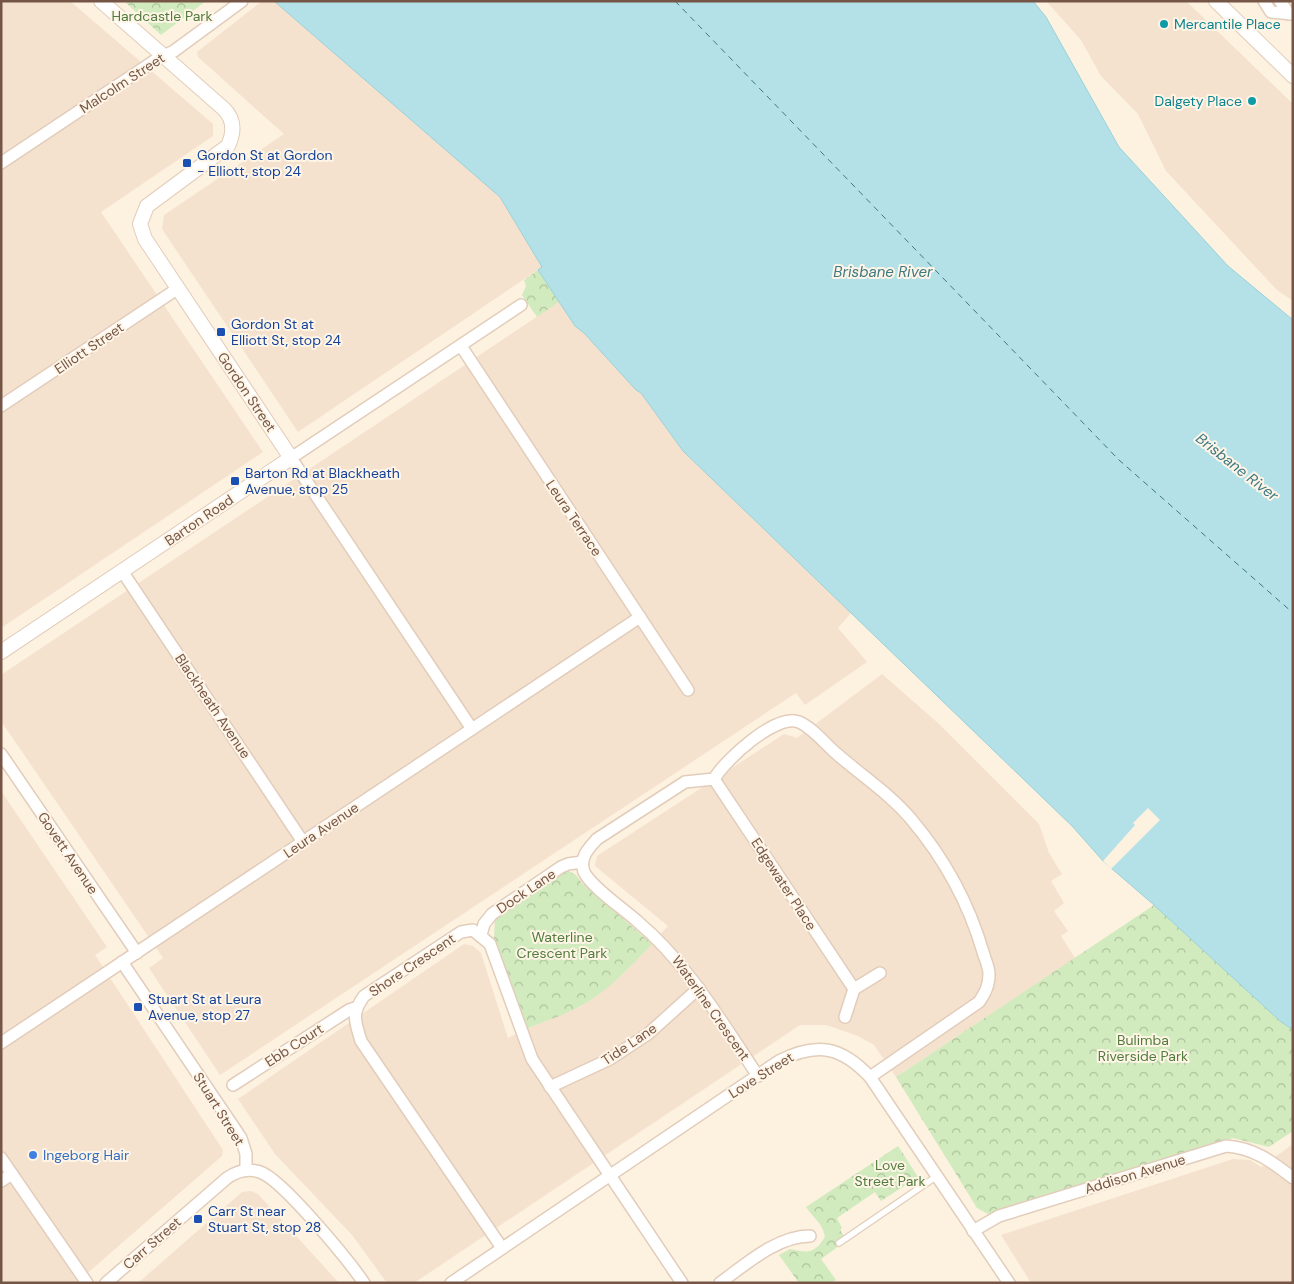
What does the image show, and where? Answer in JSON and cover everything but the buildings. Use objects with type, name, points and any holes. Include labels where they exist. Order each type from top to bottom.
[{"type":"street","name":"Gordon Street","points":[[101,1],[228,113],[233,130],[231,140],[225,150],[147,206],[141,216],[140,224],[145,240],[472,729]]},
{"type":"street","name":"Malcolm Street","points":[[1,163],[164,56],[242,1]]},
{"type":"street","points":[[1216,1],[1293,76]]},
{"type":"street","points":[[1264,1],[1272,12],[1291,14]]},
{"type":"street","points":[[1280,1],[1291,14]]},
{"type":"street","name":"Elliott Street","points":[[1,406],[177,289]]},
{"type":"street","name":"Barton Road","points":[[1,652],[521,305]]},
{"type":"street","name":"Leura Terrace","points":[[461,346],[688,690]]},
{"type":"street","name":"Blackheath Avenue","points":[[122,571],[303,842]]},
{"type":"street","name":"Leura Avenue","points":[[1,1043],[640,617]]},
{"type":"street","points":[[582,862],[586,851],[597,839],[685,782],[714,779],[731,756],[771,728],[787,722],[798,722],[875,783],[911,819],[940,859],[964,901],[978,934],[989,972],[988,989],[979,1002],[870,1077]]},
{"type":"street","name":"Govett Avenue","points":[[1,754],[136,953]]},
{"type":"street","name":"Edgewater Place","points":[[714,779],[854,989]]},
{"type":"street","name":"Dock Lane","points":[[481,935],[484,924],[492,914],[561,868],[568,864],[582,862]]},
{"type":"street","name":"Waterline Crescent","points":[[582,862],[589,879],[670,950],[699,988],[758,1076]]},
{"type":"street","name":"Shore Crescent","points":[[355,1008],[364,996],[462,932],[473,930],[481,935]]},
{"type":"street","points":[[481,935],[490,944],[532,1059],[682,1283]]},
{"type":"street","name":"Stuart Street","points":[[122,962],[241,1138],[246,1154],[246,1170]]},
{"type":"street","points":[[845,1017],[854,989],[880,973]]},
{"type":"street","name":"Tide Lane","points":[[550,1087],[610,1059],[648,1034],[699,988]]},
{"type":"street","points":[[355,1008],[355,1021],[362,1041],[502,1248]]},
{"type":"street","name":"Ebb Court","points":[[233,1085],[349,1010],[355,1008]]},
{"type":"street","name":"Love Street","points":[[451,1283],[758,1076],[796,1052],[813,1048],[841,1053],[859,1065],[870,1077],[1008,1283]]},
{"type":"street","name":"Addison Avenue","points":[[974,1231],[999,1216],[1226,1146],[1244,1147],[1264,1156],[1293,1178]]},
{"type":"street","points":[[1,1158],[87,1283]]},
{"type":"street","points":[[246,1170],[265,1174],[279,1186],[340,1250],[364,1283]]},
{"type":"street","name":"Carr Street","points":[[109,1282],[227,1178],[246,1170]]},
{"type":"street","points":[[1,1180],[12,1174]]},
{"type":"street","points":[[720,1283],[772,1248],[797,1236],[810,1236]]},
{"type":"lane","points":[[839,1243],[937,1176]]},
{"type":"shaded area","points":[[1,1],[70,1],[213,124],[213,136],[101,212],[263,452],[1,628]]},
{"type":"shaded area","points":[[262,1],[274,1],[500,197],[542,267],[298,432],[162,229],[164,215],[284,134],[198,57],[197,52]]},
{"type":"shaded area","points":[[1046,1],[1186,1],[1293,104],[1293,301],[1277,290],[1166,171],[1138,114],[1101,76],[1081,40]]},
{"type":"shaded area","points":[[559,302],[575,326],[641,393],[683,451],[851,613],[838,628],[867,662],[805,705],[796,693],[220,1075],[149,968],[163,958],[1,721],[1,675]]},
{"type":"shaded area","points":[[882,674],[938,723],[1039,824],[1049,853],[1062,874],[1051,881],[1064,903],[1054,911],[1068,931],[1061,936],[1075,958],[896,1077],[874,1045],[858,1036],[826,1025],[800,1025],[414,1283],[387,1283],[352,1235],[275,1154],[238,1099],[464,944],[473,946],[481,953],[508,1038],[580,1007],[622,975],[668,926],[595,866],[597,856],[784,734],[797,738]]},
{"type":"shaded area","points":[[1,791],[107,947],[95,955],[223,1150],[222,1156],[76,1283],[1,1283]]},
{"type":"shaded area","points":[[1293,1144],[1293,1283],[1031,1283],[1001,1235],[1233,1159],[1250,1160],[1261,1167]]},
{"type":"shaded area","points":[[251,1191],[258,1194],[339,1283],[138,1283],[242,1192]]},
{"type":"green space","name":"Hardcastle Park","points":[[124,1],[206,1],[161,35]]},
{"type":"green space","points":[[538,270],[559,302],[537,317],[522,295],[526,286],[524,280]]},
{"type":"green space","name":"Waterline Crescent Park","points":[[565,869],[576,875],[582,883],[652,944],[618,979],[590,1001],[526,1029],[494,939],[495,917]]},
{"type":"green space","name":"Bulimba Riverside Park","points":[[1154,905],[1280,1021],[1293,1030],[1293,1131],[1269,1147],[1233,1138],[988,1214],[977,1208],[896,1077]]},
{"type":"green space","name":"Love Street Park","points":[[898,1146],[918,1177],[881,1201],[875,1192],[837,1218],[842,1228],[840,1230],[847,1240],[821,1259],[836,1280],[830,1283],[799,1283],[779,1255],[790,1249],[811,1251],[818,1247],[825,1237],[820,1224],[806,1207]]},
{"type":"water","name":"Brisbane River","points":[[274,1],[1033,1],[1046,17],[1119,147],[1228,266],[1293,320],[1293,1030],[1280,1021],[1154,905],[1103,861],[1073,827],[683,451],[641,393],[575,326],[538,270],[542,267],[500,197]]},
{"type":"pier","points":[[1148,808],[1160,820],[1111,869],[1103,861],[1135,825],[1133,823]]},
{"type":"ferry route","points":[[675,1],[1119,460],[1293,613]]},
{"type":"place","name":"Mercantile Place","points":[[1164,24]]},
{"type":"place","name":"Dalgety Place","points":[[1252,101]]},
{"type":"place","name":"Gordon St at Gordon - Elliott, stop 24","points":[[187,163]]},
{"type":"place","name":"Gordon St at Elliott St, stop 24","points":[[221,332]]},
{"type":"place","name":"Barton Rd at Blackheath Avenue, stop 25","points":[[235,481]]},
{"type":"place","name":"Stuart St at Leura Avenue, stop 27","points":[[138,1007]]},
{"type":"place","name":"Ingeborg Hair","points":[[33,1155]]},
{"type":"place","name":"Carr St near Stuart St, stop 28","points":[[198,1219]]}]
